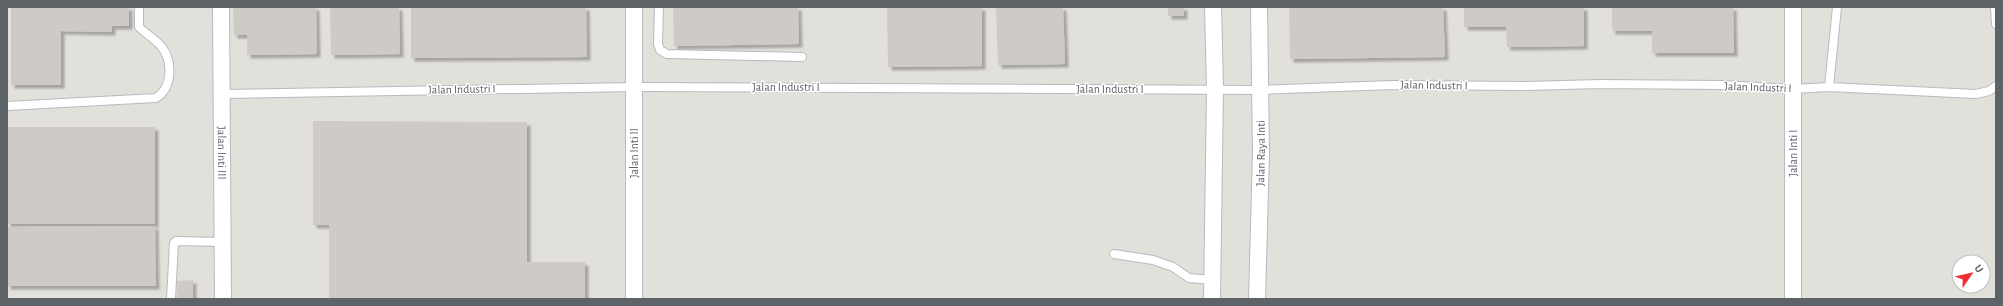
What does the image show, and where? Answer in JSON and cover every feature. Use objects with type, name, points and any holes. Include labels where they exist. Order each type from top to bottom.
[{"type":"street","name":"Jalan Inti III","points":[[221,7],[223,299]]},
{"type":"street","name":"Jalan Inti II","points":[[634,7],[634,299]]},
{"type":"street","points":[[1212,299],[1215,89],[1213,7]]},
{"type":"street","name":"Jalan Raya Inti","points":[[1257,299],[1260,90],[1259,7]]},
{"type":"street","name":"Jalan Inti I","points":[[1792,299],[1793,7]]},
{"type":"lane","points":[[7,106],[156,98],[163,93],[169,77],[165,54],[161,46],[139,27],[139,7]]},
{"type":"lane","points":[[659,7],[658,44],[660,50],[667,54],[802,57]]},
{"type":"lane","points":[[1829,87],[1837,7]]},
{"type":"lane","points":[[1995,7],[1996,24]]},
{"type":"lane","name":"Jalan Industri I","points":[[222,94],[634,87],[1260,90],[1392,85],[1526,86],[1600,84],[1723,85],[1793,89],[1829,87],[1976,94],[1989,91],[1996,86]]},
{"type":"lane","points":[[171,299],[174,243],[176,241],[222,242]]},
{"type":"lane","points":[[1114,254],[1153,260],[1173,267],[1185,277],[1212,280]]},
{"type":"shaded area","points":[[7,7],[1996,7],[1996,299],[7,299]]},
{"type":"building","points":[[11,7],[129,7],[129,26],[112,26],[112,32],[61,31],[61,85],[11,85]]},
{"type":"building","points":[[233,7],[316,7],[317,54],[247,55],[247,35],[234,35]]},
{"type":"building","points":[[330,7],[399,7],[400,54],[331,55]]},
{"type":"building","points":[[411,7],[586,7],[587,57],[411,58]]},
{"type":"building","points":[[673,7],[798,7],[799,44],[674,46]]},
{"type":"building","points":[[887,7],[982,7],[982,66],[888,67]]},
{"type":"building","points":[[996,7],[1063,7],[1065,64],[998,65]]},
{"type":"building","points":[[1168,7],[1184,7],[1184,16],[1168,16]]},
{"type":"building","points":[[1289,7],[1443,7],[1445,57],[1290,59]]},
{"type":"building","points":[[1464,7],[1584,7],[1584,46],[1507,47],[1506,27],[1464,27]]},
{"type":"building","points":[[1612,7],[1733,7],[1734,53],[1652,53],[1652,31],[1612,31]]},
{"type":"building","points":[[313,121],[527,122],[527,262],[585,262],[585,299],[329,299],[329,225],[313,225]]},
{"type":"building","points":[[7,127],[155,127],[155,224],[7,224]]},
{"type":"building","points":[[155,226],[156,286],[7,286],[7,227]]},
{"type":"building","points":[[193,280],[193,299],[177,299],[177,281]]}]
